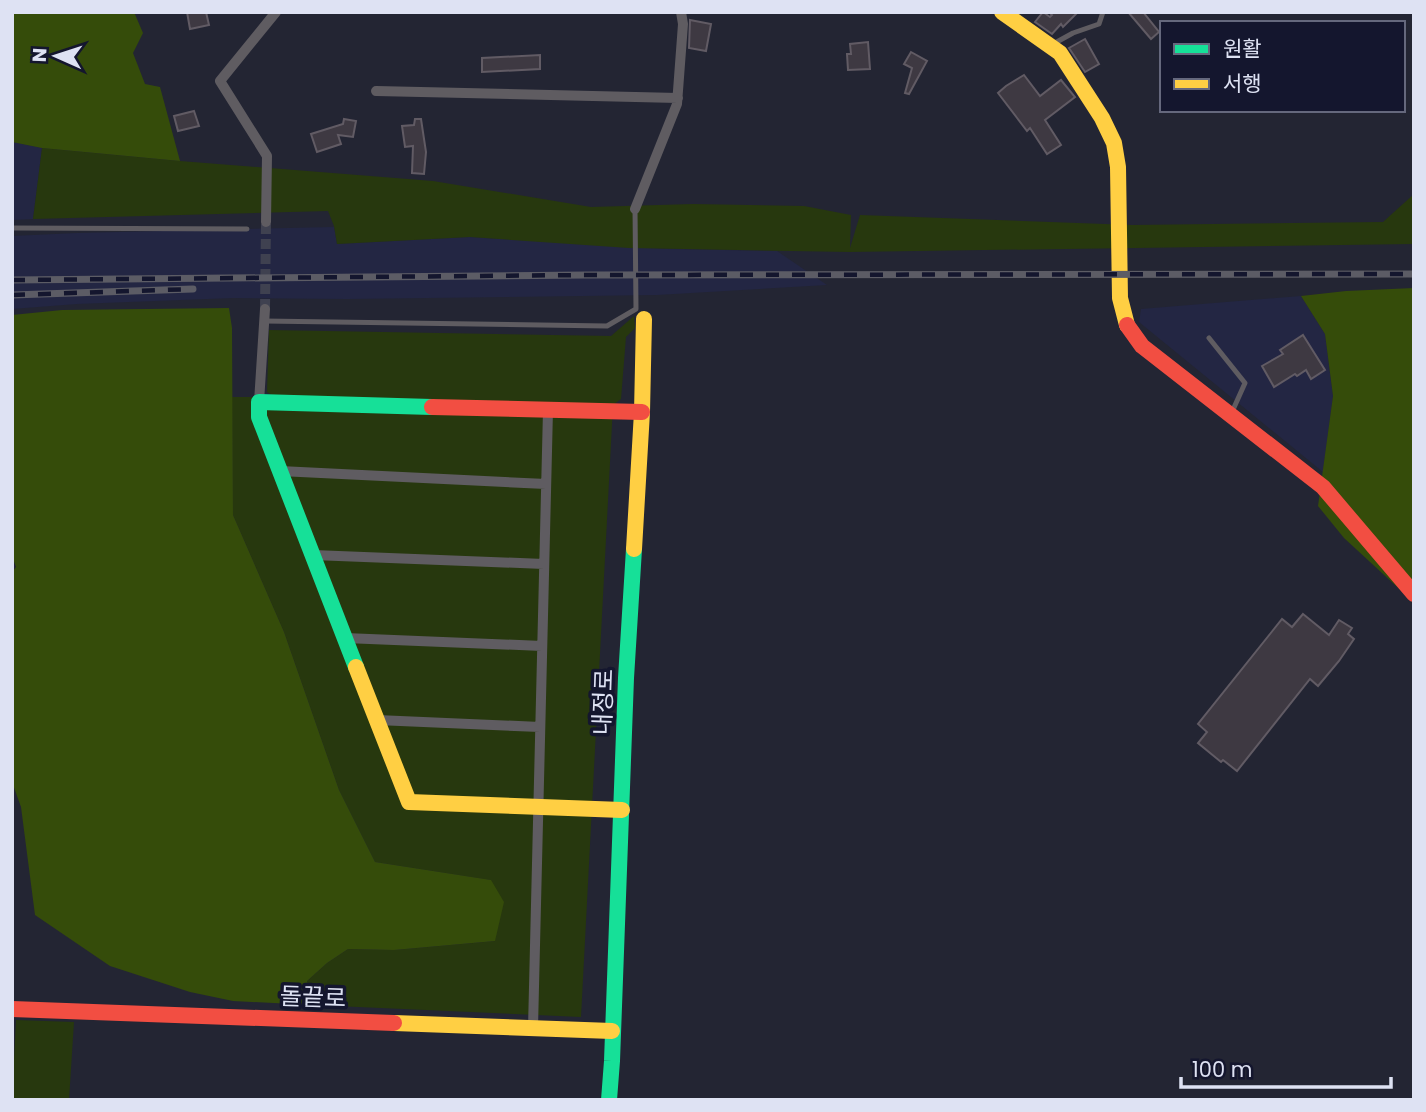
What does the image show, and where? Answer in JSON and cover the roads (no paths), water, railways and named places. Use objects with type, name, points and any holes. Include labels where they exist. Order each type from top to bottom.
[{"type":"street","points":[[266,222],[267,156],[220,81],[276,12]]},
{"type":"street","points":[[635,209],[677,104],[683,24],[681,12]]},
{"type":"street","points":[[1002,12],[1060,53],[1102,118],[1114,143],[1118,167],[1122,318],[1131,335],[1323,487],[1414,594]]},
{"type":"street","points":[[376,91],[678,98]]},
{"type":"street","points":[[265,309],[259,417],[409,802],[622,810]]},
{"type":"street","name":"내정로","points":[[609,1100],[626,678],[642,412],[640,314]]},
{"type":"street","points":[[260,402],[642,412]]},
{"type":"street","points":[[533,1028],[548,410]]},
{"type":"street","points":[[280,471],[546,484]]},
{"type":"street","points":[[313,555],[544,564]]},
{"type":"street","points":[[345,638],[542,646]]},
{"type":"street","points":[[377,720],[540,727]]},
{"type":"street","name":"돌끝로","points":[[12,1009],[612,1031]]},
{"type":"lane","points":[[1050,46],[1073,33],[1099,24],[1103,12]]},
{"type":"lane","points":[[264,321],[607,326],[640,314],[635,209]]},
{"type":"lane","points":[[12,228],[247,229]]},
{"type":"lane","points":[[1209,338],[1245,383],[1231,415]]},
{"type":"tunnel","points":[[265,309],[266,222]]},
{"type":"railway","points":[[12,280],[586,275],[1414,274]]},
{"type":"railway","points":[[12,295],[193,289]]}]
